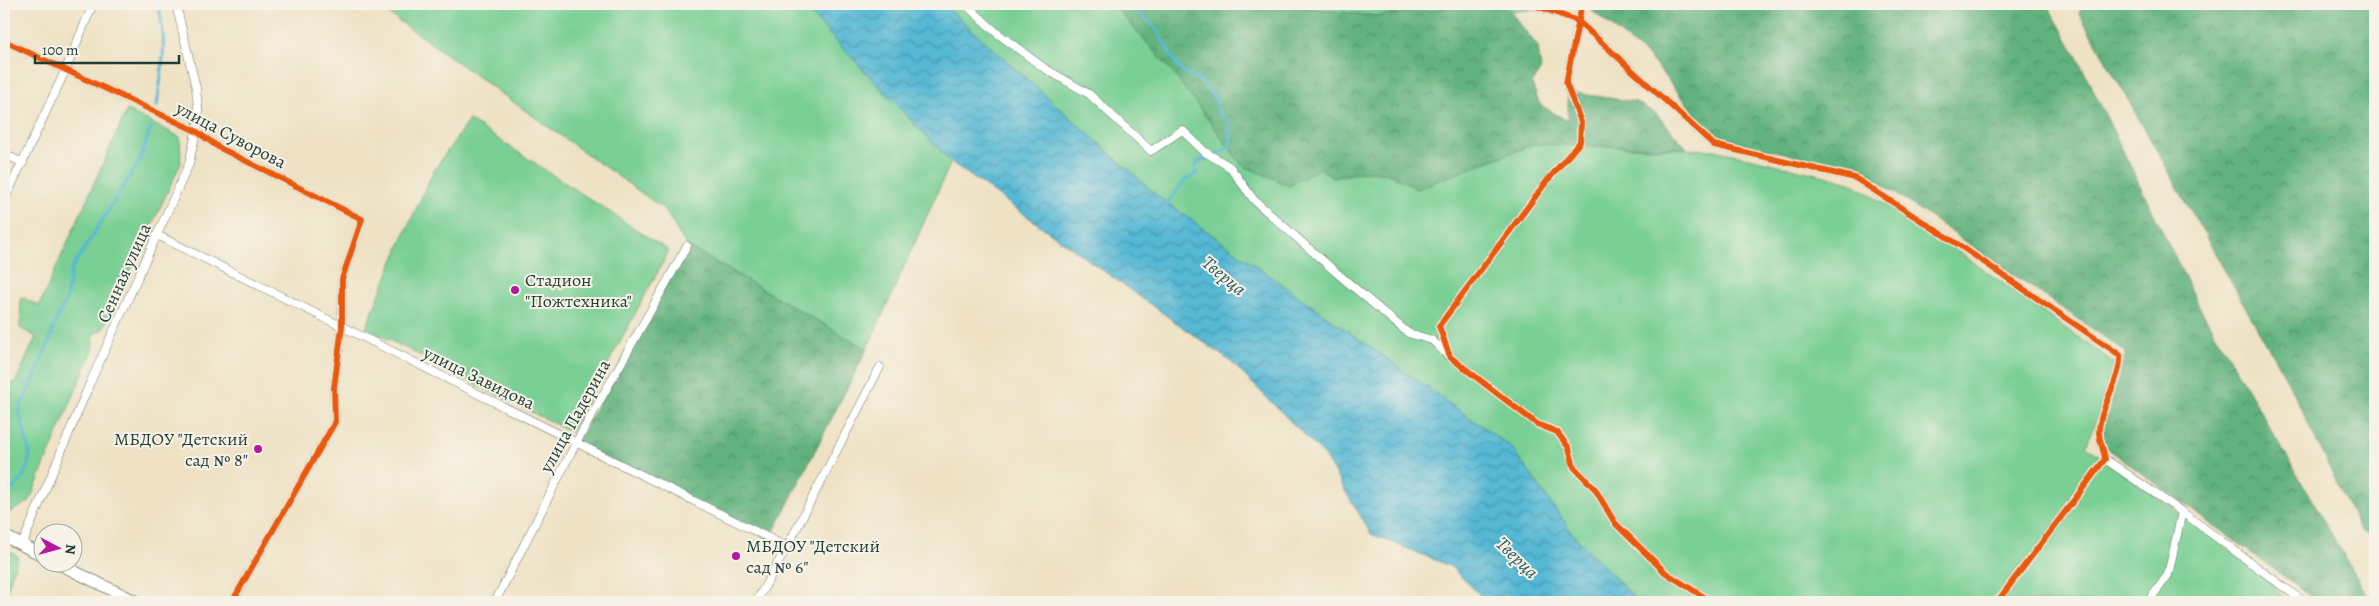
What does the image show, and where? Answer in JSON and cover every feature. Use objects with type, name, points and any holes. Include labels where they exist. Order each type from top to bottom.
[{"type":"main road","points":[[4,536],[32,550]]},
{"type":"main road","points":[[80,574],[137,602]]},
{"type":"street","points":[[4,201],[66,71],[94,4]]},
{"type":"street","name":"Сенная улица","points":[[22,545],[90,383],[189,164],[199,118],[196,88],[176,4]]},
{"type":"street","points":[[965,4],[997,33],[1044,68],[1089,94],[1152,151],[1182,130],[1205,152],[1230,167],[1254,200],[1338,274],[1408,332],[1432,340],[1450,357],[1537,424],[1557,432],[1569,448],[1574,467],[1595,489],[1615,523],[1666,573],[1712,602]]},
{"type":"street","points":[[1531,4],[1578,21],[1714,145],[1854,178],[1959,245],[2120,355],[2119,370],[2102,412],[2098,432],[2105,459],[2182,512],[2304,602]]},
{"type":"street","points":[[1546,9],[1562,4]]},
{"type":"street","points":[[1450,357],[1439,326],[1547,181],[1580,142],[1581,122],[1566,83],[1582,4]]},
{"type":"street","name":"улица Суворова","points":[[4,42],[196,131],[218,147],[362,219],[342,279],[342,327]]},
{"type":"street","points":[[4,154],[23,163]]},
{"type":"street","name":"улица Завидова","points":[[158,235],[787,547]]},
{"type":"street","name":"улица Падерина","points":[[495,602],[576,443],[687,246]]},
{"type":"street","points":[[232,602],[335,422],[334,388],[342,327]]},
{"type":"street","points":[[756,602],[787,547],[880,367]]},
{"type":"street","points":[[1997,602],[2105,459]]},
{"type":"street","points":[[2148,602],[2168,575],[2182,512]]},
{"type":"green space","points":[[383,4],[801,4],[951,162],[867,349],[687,246],[664,209],[388,13]]},
{"type":"green space","points":[[943,4],[1113,4],[1171,70],[1334,178],[1368,171],[1385,173],[1416,189],[1534,144],[1715,150],[1850,182],[1955,249],[2117,365],[2086,446],[2262,573],[2287,602],[1639,602],[1575,537],[1511,447],[1160,198]]},
{"type":"green space","points":[[1113,4],[1275,4],[1376,16],[1438,10],[1451,4],[1495,4],[1510,11],[1538,47],[1541,69],[1532,84],[1540,105],[1568,121],[1568,92],[1636,102],[1656,114],[1687,148],[1534,144],[1416,189],[1385,173],[1368,171],[1334,178],[1320,168],[1290,186],[1242,165],[1171,70]]},
{"type":"green space","points":[[1275,4],[1451,4],[1438,10],[1376,16]]},
{"type":"green space","points":[[1495,4],[1530,4],[1540,10],[1510,11]]},
{"type":"green space","points":[[1584,4],[2047,4],[2074,51],[2199,306],[2371,602],[2319,602],[2100,443],[2126,352],[1863,171],[1714,137],[1649,57]]},
{"type":"green space","points":[[2085,4],[2375,4],[2375,537],[2360,531],[2289,384],[2079,13]]},
{"type":"green space","points":[[127,110],[180,137],[181,163],[103,329],[95,333],[92,340],[94,347],[29,502],[4,515],[4,463],[10,446],[4,443],[4,382],[15,383],[36,337],[20,328],[21,297],[39,306]]},
{"type":"green space","name":"Стадион \"Пожтехника\"","points":[[469,120],[669,251],[571,432],[366,328],[403,237],[434,170]]},
{"type":"green space","points":[[687,246],[867,349],[770,539],[576,443]]},
{"type":"green space","points":[[4,548],[18,556],[4,600]]},
{"type":"water","name":"Тверца","points":[[801,4],[943,4],[1160,198],[1511,447],[1575,537],[1639,602],[1487,602],[1450,566],[1371,534],[1323,454],[1230,361],[951,162]]},
{"type":"waterway","points":[[157,106],[163,43],[163,31],[158,4]]},
{"type":"waterway","points":[[1125,4],[1143,16],[1158,30],[1171,56],[1182,71],[1199,80],[1216,100],[1219,113],[1228,121],[1231,139],[1227,149],[1198,161],[1195,168],[1197,173],[1185,180],[1165,206]]},
{"type":"waterway","points":[[4,497],[21,480],[28,466],[30,454],[19,411],[47,348],[56,320],[66,301],[71,270],[139,162],[151,127]]},
{"type":"cycle path","points":[[1531,4],[1578,21],[1714,145],[1855,178],[1959,245],[2120,355],[2118,372],[2103,410],[2099,429],[2105,459],[1997,602]]},
{"type":"cycle path","points":[[1582,4],[1566,83],[1581,122],[1580,142],[1547,181],[1439,326],[1450,357],[1537,424],[1557,432],[1569,448],[1574,467],[1595,489],[1615,523],[1666,573],[1712,602]]},
{"type":"cycle path","points":[[4,41],[196,131],[218,147],[362,219],[342,279],[342,327],[334,388],[335,422],[232,602]]},
{"type":"place","name":"Стадион \"Пожтехника\"","points":[[515,290]]},
{"type":"place","name":"МБДОУ \"Детский сад № 8\"","points":[[258,449]]},
{"type":"place","name":"МБДОУ \"Детский сад № 6\"","points":[[736,556]]}]
